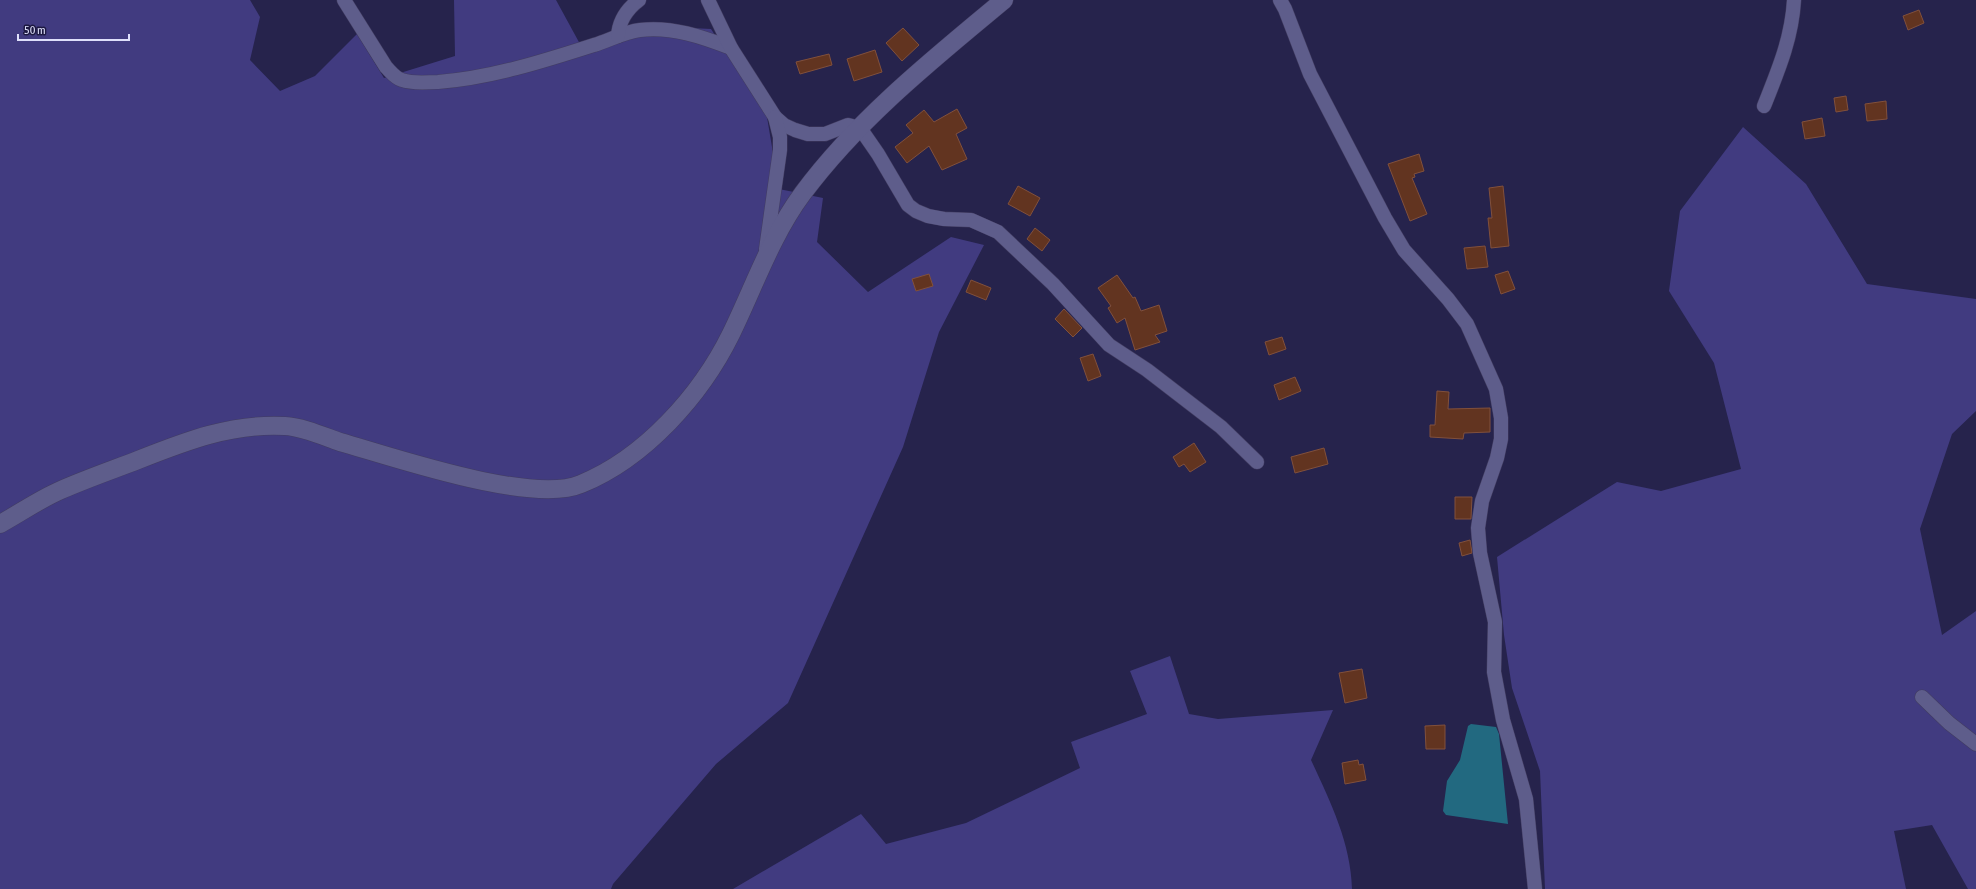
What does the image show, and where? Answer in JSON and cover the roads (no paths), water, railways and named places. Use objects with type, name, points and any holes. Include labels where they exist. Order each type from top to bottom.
[{"type":"street","points":[[344,0],[386,67],[402,80],[413,82],[464,80],[522,66],[642,30],[660,29],[709,39],[731,48]]},
{"type":"street","points":[[618,36],[621,21],[628,10],[638,0]]},
{"type":"street","points":[[708,0],[731,48],[775,117],[784,125],[808,134],[825,134],[848,125],[860,128],[878,154],[908,205],[916,211],[928,216],[944,219],[971,220],[998,232],[1057,289],[1109,345],[1147,370],[1221,427],[1257,462]]},
{"type":"street","points":[[0,524],[58,491],[204,435],[246,427],[288,426],[409,462],[517,487],[549,489],[578,486],[613,468],[647,445],[677,413],[716,361],[730,336],[765,258],[801,195],[823,167],[860,128],[945,50],[1004,0]]},
{"type":"street","points":[[1280,0],[1285,9],[1310,74],[1385,218],[1404,250],[1448,299],[1467,324],[1496,389],[1501,418],[1501,439],[1497,458],[1482,502],[1478,528],[1480,553],[1495,622],[1494,672],[1503,720],[1526,798],[1535,889]]},
{"type":"street","points":[[1764,106],[1791,30],[1794,0]]},
{"type":"street","points":[[765,258],[780,150],[780,137],[775,117]]},
{"type":"street","points":[[1922,697],[1949,723],[1976,744]]},
{"type":"water","points":[[1471,724],[1496,727],[1499,734],[1508,824],[1446,815],[1443,811],[1447,781],[1460,760],[1468,726]]}]
